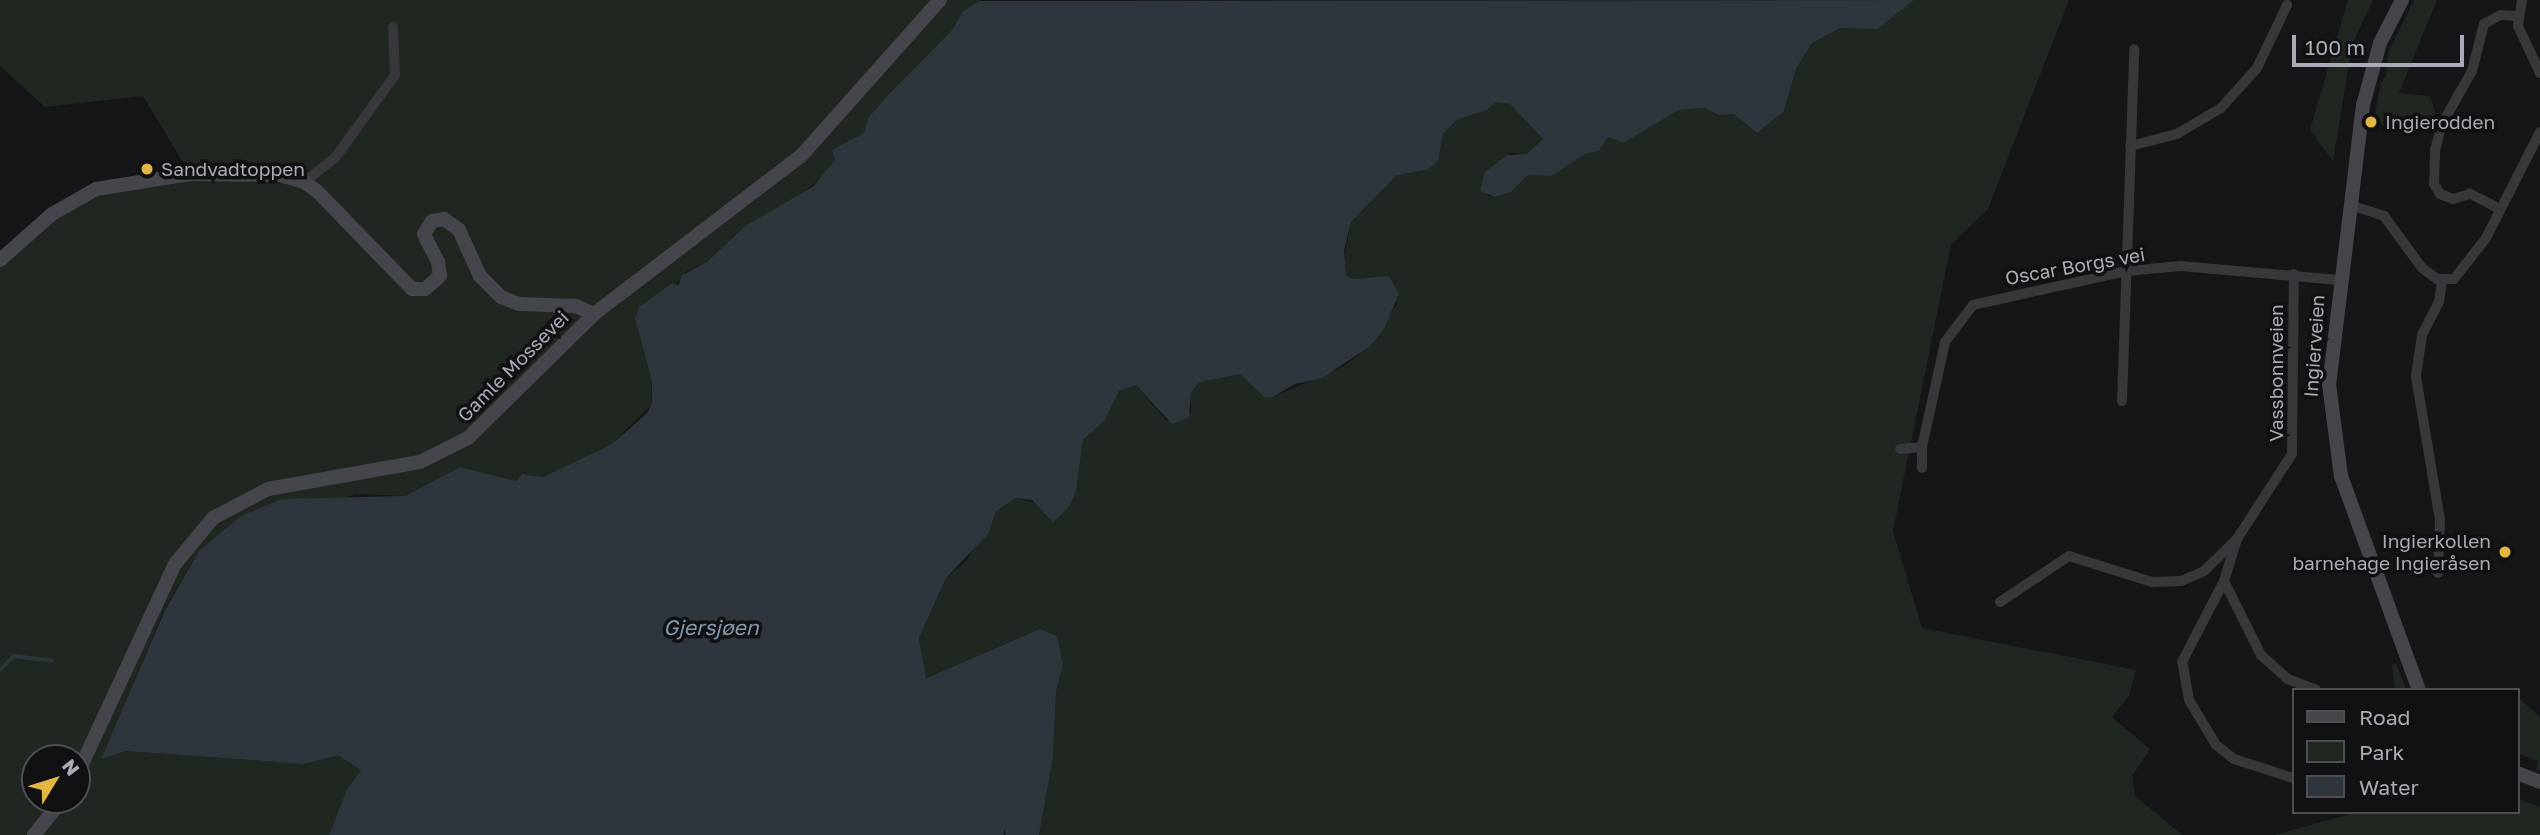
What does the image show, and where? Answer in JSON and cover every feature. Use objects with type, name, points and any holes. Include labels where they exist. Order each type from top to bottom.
[{"type":"main road","name":"Gamle Mossevei","points":[[91,745],[175,564],[213,518],[268,489],[394,468],[447,451],[487,422],[594,314],[802,156],[940,0]]},
{"type":"main road","name":"Ingierveien","points":[[2402,0],[2373,63],[2338,280],[2329,384],[2335,453],[2417,688]]},
{"type":"main road","points":[[0,260],[65,205],[106,186],[206,173],[280,174],[304,182],[412,289],[425,289],[440,276],[439,262],[424,234],[432,220],[444,219],[459,230],[480,276],[501,297],[530,306],[583,307],[594,314]]},
{"type":"main road","points":[[2519,774],[2540,782]]},
{"type":"main road","points":[[34,835],[51,814]]},
{"type":"street","points":[[2522,0],[2518,16],[2522,40],[2540,73]]},
{"type":"street","points":[[2130,146],[2178,134],[2221,108],[2257,68],[2287,5]]},
{"type":"street","points":[[2500,209],[2470,194],[2453,199],[2440,194],[2434,184],[2435,150],[2444,118],[2472,71],[2484,24],[2500,15],[2518,16]]},
{"type":"street","points":[[304,182],[335,158],[396,75],[393,27]]},
{"type":"street","points":[[2122,401],[2134,49]]},
{"type":"street","points":[[2349,205],[2384,216],[2422,268],[2442,281],[2455,279],[2466,268],[2540,132]]},
{"type":"street","name":"Oscar Borgs vei","points":[[1922,468],[1922,447],[1945,342],[1963,313],[1990,299],[2126,271],[2209,267],[2338,280]]},
{"type":"street","name":"Vassbonnveien","points":[[2292,778],[2234,759],[2205,732],[2189,700],[2182,662],[2224,581],[2237,539],[2294,446],[2294,274]]},
{"type":"street","points":[[2438,573],[2440,520],[2417,376],[2422,335],[2439,301],[2442,281]]},
{"type":"street","points":[[1900,449],[1922,447]]},
{"type":"street","name":"Vassbonnveien","points":[[2000,602],[2069,556],[2152,582],[2181,582],[2204,571],[2237,539]]},
{"type":"street","points":[[2224,581],[2261,655],[2288,679],[2311,688]]},
{"type":"green space","points":[[0,0],[981,0],[962,12],[953,29],[887,96],[868,118],[865,133],[833,150],[835,160],[825,176],[786,205],[745,226],[708,261],[687,271],[637,326],[652,382],[651,406],[610,445],[543,477],[522,474],[516,481],[460,467],[405,496],[356,494],[199,551],[164,610],[102,758],[126,751],[304,764],[338,754],[361,770],[347,789],[329,835],[0,835],[0,260],[75,199],[190,174],[143,96],[45,107],[0,66]]},
{"type":"green space","points":[[1914,0],[2069,0],[1988,209],[1951,245],[1893,531],[1922,628],[2136,670],[2129,696],[2112,717],[2150,749],[2132,776],[2135,796],[2182,835],[1039,835],[1053,758],[1056,692],[1063,664],[1040,629],[925,678],[919,638],[946,578],[967,560],[996,511],[1016,498],[1039,504],[1076,492],[1083,440],[1105,420],[1119,391],[1131,383],[1136,385],[1167,421],[1191,413],[1191,392],[1200,382],[1240,373],[1265,398],[1273,397],[1344,366],[1369,347],[1397,304],[1389,276],[1351,279],[1342,268],[1351,222],[1396,176],[1429,169],[1437,161],[1443,134],[1458,119],[1496,101],[1510,104],[1543,139],[1527,154],[1511,153],[1496,163],[1488,196],[1495,197],[1511,192],[1528,175],[1552,176],[1585,154],[1599,151],[1608,137],[1623,143],[1679,110],[1705,108],[1718,115],[1734,114],[1758,132],[1784,111],[1796,69],[1812,43],[1840,28],[1878,29]]},
{"type":"green space","points":[[2348,0],[2373,0],[2352,45],[2333,161],[2310,130]]},
{"type":"green space","points":[[2414,0],[2437,0],[2399,93],[2430,96],[2435,111],[2432,129],[2383,127],[2375,113],[2381,82],[2386,77],[2388,53]]},
{"type":"green space","points":[[2396,663],[2406,688],[2395,688],[2392,665]]},
{"type":"green space","points":[[2519,698],[2540,717],[2540,771],[2536,770],[2538,761],[2519,754]]},
{"type":"green space","points":[[2519,800],[2540,807],[2540,835],[2274,835],[2351,814],[2519,814]]},
{"type":"water","name":"Gjersjøen","points":[[1914,0],[1878,29],[1840,28],[1812,43],[1796,69],[1784,111],[1757,133],[1734,114],[1718,115],[1705,108],[1679,110],[1623,143],[1608,137],[1599,151],[1585,154],[1552,176],[1528,175],[1511,192],[1495,197],[1480,191],[1485,172],[1507,155],[1527,154],[1543,139],[1510,104],[1496,102],[1487,110],[1458,119],[1443,134],[1438,161],[1429,169],[1396,176],[1351,222],[1344,251],[1346,275],[1352,279],[1389,276],[1399,294],[1383,331],[1369,347],[1322,378],[1295,384],[1273,397],[1265,398],[1240,374],[1200,382],[1191,392],[1189,418],[1172,424],[1136,385],[1119,391],[1105,420],[1083,440],[1076,492],[1068,508],[1053,522],[1032,500],[1016,498],[996,511],[988,534],[946,578],[919,638],[926,678],[1040,629],[1057,636],[1063,664],[1056,692],[1053,758],[1039,835],[1006,835],[1004,829],[1004,835],[329,835],[347,789],[361,770],[338,755],[304,764],[126,751],[101,759],[165,610],[199,551],[241,516],[282,499],[405,496],[460,467],[516,481],[522,474],[543,477],[610,445],[627,431],[648,412],[652,402],[652,382],[635,318],[639,307],[671,284],[679,285],[681,276],[708,261],[745,226],[814,186],[835,160],[832,150],[864,133],[868,118],[887,96],[953,29],[962,12],[979,1]]},
{"type":"waterway","points":[[0,670],[14,656],[52,661]]},
{"type":"place","name":"Ingierodden","points":[[2371,122]]},
{"type":"place","name":"Sandvadtoppen","points":[[147,169]]},
{"type":"place","name":"Ingierkollen barnehage Ingieråsen","points":[[2505,552]]}]
